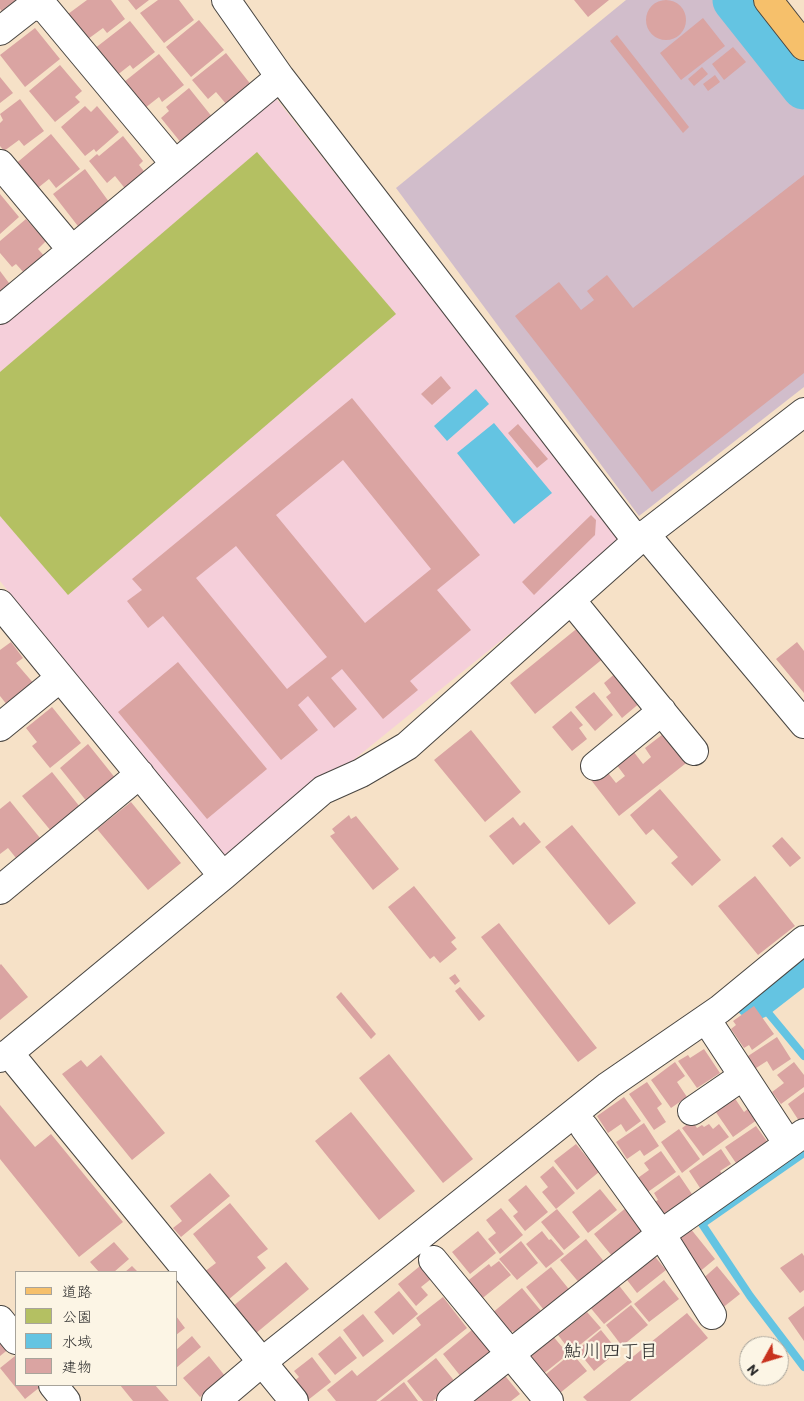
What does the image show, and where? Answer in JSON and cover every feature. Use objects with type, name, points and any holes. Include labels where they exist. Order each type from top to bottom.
[{"type":"main road","points":[[768,0],[804,46]]},
{"type":"street","points":[[226,0],[280,77],[641,537],[804,724]]},
{"type":"street","points":[[0,32],[32,6],[45,8],[174,164]]},
{"type":"street","points":[[0,310],[280,77]]},
{"type":"street","points":[[0,164],[72,250]]},
{"type":"street","points":[[294,1401],[5,1056],[223,876],[323,790],[361,773],[407,746],[641,537],[804,412]]},
{"type":"street","points":[[571,600],[694,751]]},
{"type":"street","points":[[0,604],[223,876]]},
{"type":"street","points":[[0,727],[60,678]]},
{"type":"street","points":[[595,766],[662,710]]},
{"type":"street","points":[[0,890],[140,774]]},
{"type":"street","points":[[216,1401],[268,1369],[608,1086],[710,1027],[720,1009],[804,940]]},
{"type":"street","points":[[451,1401],[661,1234],[796,1138],[743,1076],[710,1027]]},
{"type":"street","points":[[692,1111],[743,1076]]},
{"type":"street","points":[[584,1128],[661,1234],[712,1315]]},
{"type":"street","points":[[433,1260],[549,1401]]},
{"type":"street","points":[[0,1320],[15,1339]]},
{"type":"street","points":[[54,1386],[66,1401]]},
{"type":"shaded area","points":[[626,0],[717,0],[804,110],[804,387],[639,516],[396,188]]},
{"type":"shaded area","points":[[275,97],[624,541],[226,863],[0,581],[0,325]]},
{"type":"green space","points":[[257,152],[396,314],[68,595],[0,516],[0,372]]},
{"type":"water","points":[[476,389],[489,404],[447,441],[434,426]]},
{"type":"water","points":[[494,423],[552,493],[514,524],[457,453]]},
{"type":"building","points":[[0,0],[21,0],[4,14],[0,9]]},
{"type":"building","points":[[87,0],[111,0],[125,19],[107,33],[103,28],[88,39],[68,14]]},
{"type":"building","points":[[128,0],[149,0],[136,10]]},
{"type":"building","points":[[158,0],[179,0],[194,20],[164,43],[140,13]]},
{"type":"building","points":[[574,0],[609,0],[588,17]]},
{"type":"building","points":[[666,0],[680,6],[686,20],[680,34],[666,40],[652,34],[646,20],[652,6]]},
{"type":"building","points":[[703,18],[725,46],[681,80],[660,53]]},
{"type":"building","points":[[199,20],[224,50],[191,77],[166,47]]},
{"type":"building","points":[[130,21],[155,52],[133,69],[130,65],[116,76],[94,49]]},
{"type":"building","points":[[35,28],[60,59],[25,87],[0,55]]},
{"type":"building","points":[[617,35],[689,127],[683,133],[610,41]]},
{"type":"building","points":[[733,47],[746,62],[724,80],[712,64]]},
{"type":"building","points":[[226,53],[252,86],[227,105],[216,92],[208,99],[192,80]]},
{"type":"building","points":[[159,54],[184,85],[162,102],[159,97],[145,108],[124,82]]},
{"type":"building","points":[[60,65],[82,91],[75,97],[80,102],[55,122],[29,91]]},
{"type":"building","points":[[702,67],[708,74],[694,86],[688,79]]},
{"type":"building","points":[[715,75],[720,82],[708,91],[703,84]]},
{"type":"building","points":[[0,77],[13,93],[0,103]]},
{"type":"building","points":[[189,88],[213,118],[182,144],[161,118],[169,111],[166,107]]},
{"type":"building","points":[[20,99],[44,131],[24,146],[19,140],[4,151],[0,146],[0,123],[3,120],[0,114]]},
{"type":"building","points":[[85,106],[91,112],[97,106],[119,132],[96,152],[94,149],[85,156],[61,127]]},
{"type":"building","points":[[51,134],[80,169],[56,188],[49,179],[34,191],[13,166]]},
{"type":"building","points":[[123,136],[143,161],[139,165],[147,175],[127,191],[115,176],[107,183],[89,161],[97,154],[99,156]]},
{"type":"building","points":[[85,169],[112,206],[81,230],[53,194]]},
{"type":"building","points":[[804,175],[804,373],[652,492],[515,316],[559,282],[581,310],[594,300],[587,291],[607,275],[633,308]]},
{"type":"building","points":[[0,194],[19,217],[0,234]]},
{"type":"building","points":[[26,219],[46,241],[38,249],[46,258],[26,275],[16,264],[12,267],[0,253],[0,241]]},
{"type":"building","points":[[0,271],[12,287],[0,296]]},
{"type":"building","points":[[441,376],[451,388],[432,405],[421,394]]},
{"type":"building","points":[[352,398],[480,555],[437,590],[471,630],[410,681],[418,690],[383,719],[342,669],[331,678],[357,709],[334,728],[308,696],[298,705],[318,730],[281,760],[163,616],[148,628],[127,601],[142,590],[132,579]],"holes":[[[343,460],[431,569],[365,623],[276,515]],[[236,546],[327,657],[287,689],[196,578]]]},
{"type":"building","points":[[518,424],[548,459],[537,468],[508,433]]},
{"type":"building","points":[[591,515],[596,520],[595,535],[534,595],[522,582]]},
{"type":"building","points":[[580,626],[605,657],[535,714],[510,683]]},
{"type":"building","points":[[11,642],[23,658],[16,663],[35,685],[8,706],[0,696],[0,650]]},
{"type":"building","points":[[797,642],[804,651],[804,693],[776,659]]},
{"type":"building","points":[[178,662],[267,769],[207,819],[118,712]]},
{"type":"building","points":[[617,672],[641,702],[622,718],[606,697],[611,693],[604,683]]},
{"type":"building","points":[[594,692],[613,715],[595,731],[575,707]]},
{"type":"building","points":[[52,707],[81,743],[50,768],[32,746],[37,742],[26,728]]},
{"type":"building","points":[[571,711],[583,725],[579,728],[587,739],[572,751],[552,727]]},
{"type":"building","points":[[471,730],[521,792],[485,822],[434,760]]},
{"type":"building","points":[[667,731],[690,760],[619,816],[591,780],[605,769],[616,783],[625,776],[616,764],[633,751],[643,764],[651,757],[645,748]]},
{"type":"building","points":[[88,744],[116,779],[88,803],[60,768]]},
{"type":"building","points":[[52,772],[80,807],[51,831],[22,796]]},
{"type":"building","points":[[660,789],[721,860],[692,886],[671,863],[678,857],[653,829],[646,835],[630,815]]},
{"type":"building","points":[[10,801],[40,838],[16,858],[8,848],[0,854],[0,809]]},
{"type":"building","points":[[131,802],[181,863],[148,890],[97,829]]},
{"type":"building","points":[[349,815],[351,819],[356,816],[399,869],[373,890],[330,836],[335,833],[332,829]]},
{"type":"building","points":[[513,817],[520,826],[524,822],[541,842],[513,865],[489,836]]},
{"type":"building","points":[[572,825],[636,903],[609,925],[545,847]]},
{"type":"building","points":[[782,837],[801,858],[790,867],[772,846]]},
{"type":"building","points":[[755,876],[795,926],[758,955],[718,906]]},
{"type":"building","points":[[414,886],[456,938],[451,942],[457,949],[440,963],[434,956],[430,959],[388,907]]},
{"type":"building","points":[[499,923],[597,1048],[578,1062],[481,937]]},
{"type":"building","points":[[0,965],[28,997],[0,1020]]},
{"type":"building","points":[[455,974],[460,981],[455,985],[449,978]]},
{"type":"building","points":[[460,987],[485,1016],[479,1021],[455,991]]},
{"type":"building","points":[[341,992],[376,1034],[371,1039],[336,997]]},
{"type":"building","points":[[754,1006],[774,1034],[752,1050],[749,1045],[744,1048],[731,1029],[736,1025],[733,1021]]},
{"type":"building","points":[[777,1037],[791,1059],[773,1071],[767,1061],[753,1070],[745,1058]]},
{"type":"building","points":[[704,1049],[720,1073],[697,1088],[678,1061],[688,1055],[690,1058]]},
{"type":"building","points":[[389,1054],[473,1159],[443,1183],[359,1078]]},
{"type":"building","points":[[101,1055],[165,1133],[132,1160],[62,1074],[81,1060],[87,1067]]},
{"type":"building","points":[[675,1062],[685,1076],[677,1082],[687,1097],[671,1108],[651,1080]]},
{"type":"building","points":[[794,1062],[804,1075],[804,1087],[781,1104],[772,1092],[784,1083],[777,1075]]},
{"type":"building","points":[[647,1082],[662,1104],[657,1108],[666,1122],[654,1130],[629,1094]]},
{"type":"building","points":[[804,1092],[804,1122],[801,1124],[788,1104]]},
{"type":"building","points":[[732,1094],[744,1112],[753,1105],[761,1117],[733,1137],[713,1108]]},
{"type":"building","points":[[624,1097],[641,1121],[626,1132],[621,1124],[608,1133],[597,1116]]},
{"type":"building","points":[[0,1105],[35,1147],[51,1134],[123,1222],[79,1257],[0,1159]]},
{"type":"building","points":[[351,1112],[415,1191],[379,1220],[315,1141]]},
{"type":"building","points":[[692,1121],[697,1128],[709,1124],[713,1129],[719,1124],[729,1137],[703,1156],[682,1128]]},
{"type":"building","points":[[644,1123],[659,1146],[644,1156],[640,1150],[627,1159],[616,1142]]},
{"type":"building","points":[[756,1126],[769,1144],[738,1166],[725,1147]]},
{"type":"building","points":[[679,1129],[700,1159],[682,1173],[661,1142]]},
{"type":"building","points":[[576,1144],[599,1172],[577,1190],[554,1161]]},
{"type":"building","points":[[721,1149],[731,1164],[720,1171],[724,1176],[702,1191],[689,1171]]},
{"type":"building","points":[[661,1151],[676,1172],[645,1194],[635,1180],[649,1170],[644,1163]]},
{"type":"building","points":[[553,1166],[575,1193],[556,1209],[542,1192],[548,1187],[540,1177]]},
{"type":"building","points":[[210,1173],[230,1196],[181,1237],[173,1228],[182,1221],[170,1206]]},
{"type":"building","points":[[679,1175],[694,1197],[664,1219],[653,1203],[658,1200],[654,1193]]},
{"type":"building","points":[[526,1185],[548,1212],[525,1231],[513,1216],[518,1212],[508,1200]]},
{"type":"building","points":[[600,1189],[617,1210],[588,1233],[572,1212]]},
{"type":"building","points":[[230,1203],[268,1249],[257,1257],[266,1268],[228,1300],[204,1272],[216,1263],[193,1234]]},
{"type":"building","points":[[627,1207],[650,1235],[617,1262],[594,1234]]},
{"type":"building","points":[[501,1208],[523,1235],[500,1254],[488,1239],[496,1233],[486,1220]]},
{"type":"building","points":[[557,1209],[580,1237],[564,1250],[541,1222]]},
{"type":"building","points":[[690,1228],[715,1259],[698,1273],[672,1242]]},
{"type":"building","points":[[478,1231],[496,1253],[470,1274],[452,1252]]},
{"type":"building","points":[[542,1231],[564,1254],[546,1268],[526,1244]]},
{"type":"building","points":[[586,1239],[606,1264],[581,1285],[560,1260]]},
{"type":"building","points":[[521,1241],[538,1263],[517,1280],[499,1259]]},
{"type":"building","points":[[114,1242],[129,1259],[115,1271],[98,1271],[90,1262]]},
{"type":"building","points":[[652,1253],[666,1270],[637,1293],[624,1276]]},
{"type":"building","points":[[802,1253],[804,1256],[804,1290],[800,1293],[780,1268]]},
{"type":"building","points":[[499,1261],[511,1275],[479,1301],[465,1283],[489,1264],[491,1267]]},
{"type":"building","points":[[286,1262],[309,1289],[255,1334],[232,1307]]},
{"type":"building","points":[[132,1266],[137,1271],[126,1271]]},
{"type":"building","points":[[420,1266],[431,1279],[421,1287],[428,1295],[416,1306],[398,1284]]},
{"type":"building","points":[[717,1266],[740,1294],[721,1309],[699,1282]]},
{"type":"building","points":[[551,1267],[572,1293],[547,1314],[526,1287]]},
{"type":"building","points":[[664,1280],[679,1299],[649,1322],[634,1304]]},
{"type":"building","points":[[617,1283],[632,1302],[604,1324],[589,1306]]},
{"type":"building","points":[[522,1288],[546,1317],[519,1339],[513,1331],[508,1335],[491,1314]]},
{"type":"building","points":[[399,1291],[418,1314],[393,1335],[374,1312]]},
{"type":"building","points":[[443,1297],[467,1328],[376,1401],[336,1401],[327,1390],[352,1370],[357,1376],[421,1325],[416,1318]]},
{"type":"building","points":[[631,1305],[648,1325],[622,1346],[606,1325]]},
{"type":"building","points":[[804,1306],[804,1341],[788,1318]]},
{"type":"building","points":[[587,1312],[601,1328],[571,1352],[558,1335]]},
{"type":"building","points":[[687,1313],[708,1338],[630,1401],[587,1401],[583,1397]]},
{"type":"building","points":[[363,1314],[384,1341],[363,1357],[343,1330]]},
{"type":"building","points":[[178,1319],[185,1328],[178,1333]]},
{"type":"building","points":[[473,1329],[493,1354],[462,1378],[443,1354]]},
{"type":"building","points":[[601,1330],[618,1351],[594,1371],[577,1350]]},
{"type":"building","points":[[552,1335],[568,1354],[542,1375],[526,1356]]},
{"type":"building","points":[[0,1336],[10,1348],[0,1356]]},
{"type":"building","points":[[192,1336],[201,1347],[178,1366],[178,1348]]},
{"type":"building","points":[[340,1336],[357,1358],[335,1375],[318,1354]]},
{"type":"building","points":[[572,1353],[587,1371],[560,1393],[545,1375]]},
{"type":"building","points":[[15,1356],[15,1386],[40,1387],[25,1399],[0,1368]]},
{"type":"building","points":[[209,1356],[225,1376],[200,1397],[183,1378]]},
{"type":"building","points":[[312,1357],[331,1382],[308,1400],[293,1382],[299,1377],[294,1371]]},
{"type":"building","points":[[436,1358],[456,1383],[433,1401],[423,1401],[407,1381]]},
{"type":"building","points":[[502,1372],[520,1394],[511,1401],[476,1401],[473,1397]]},
{"type":"building","points":[[404,1382],[418,1401],[380,1401]]},
{"type":"building","points":[[121,1386],[156,1386],[169,1401],[133,1401]]},
{"type":"waterway","points":[[735,0],[804,87]]},
{"type":"waterway","points":[[755,997],[804,959]]},
{"type":"waterway","points":[[748,1002],[755,997],[804,1056]]},
{"type":"waterway","points":[[804,1153],[702,1224],[750,1296],[804,1367]]},
{"type":"district","name":"鮎川四丁目","points":[[611,1352]]}]
